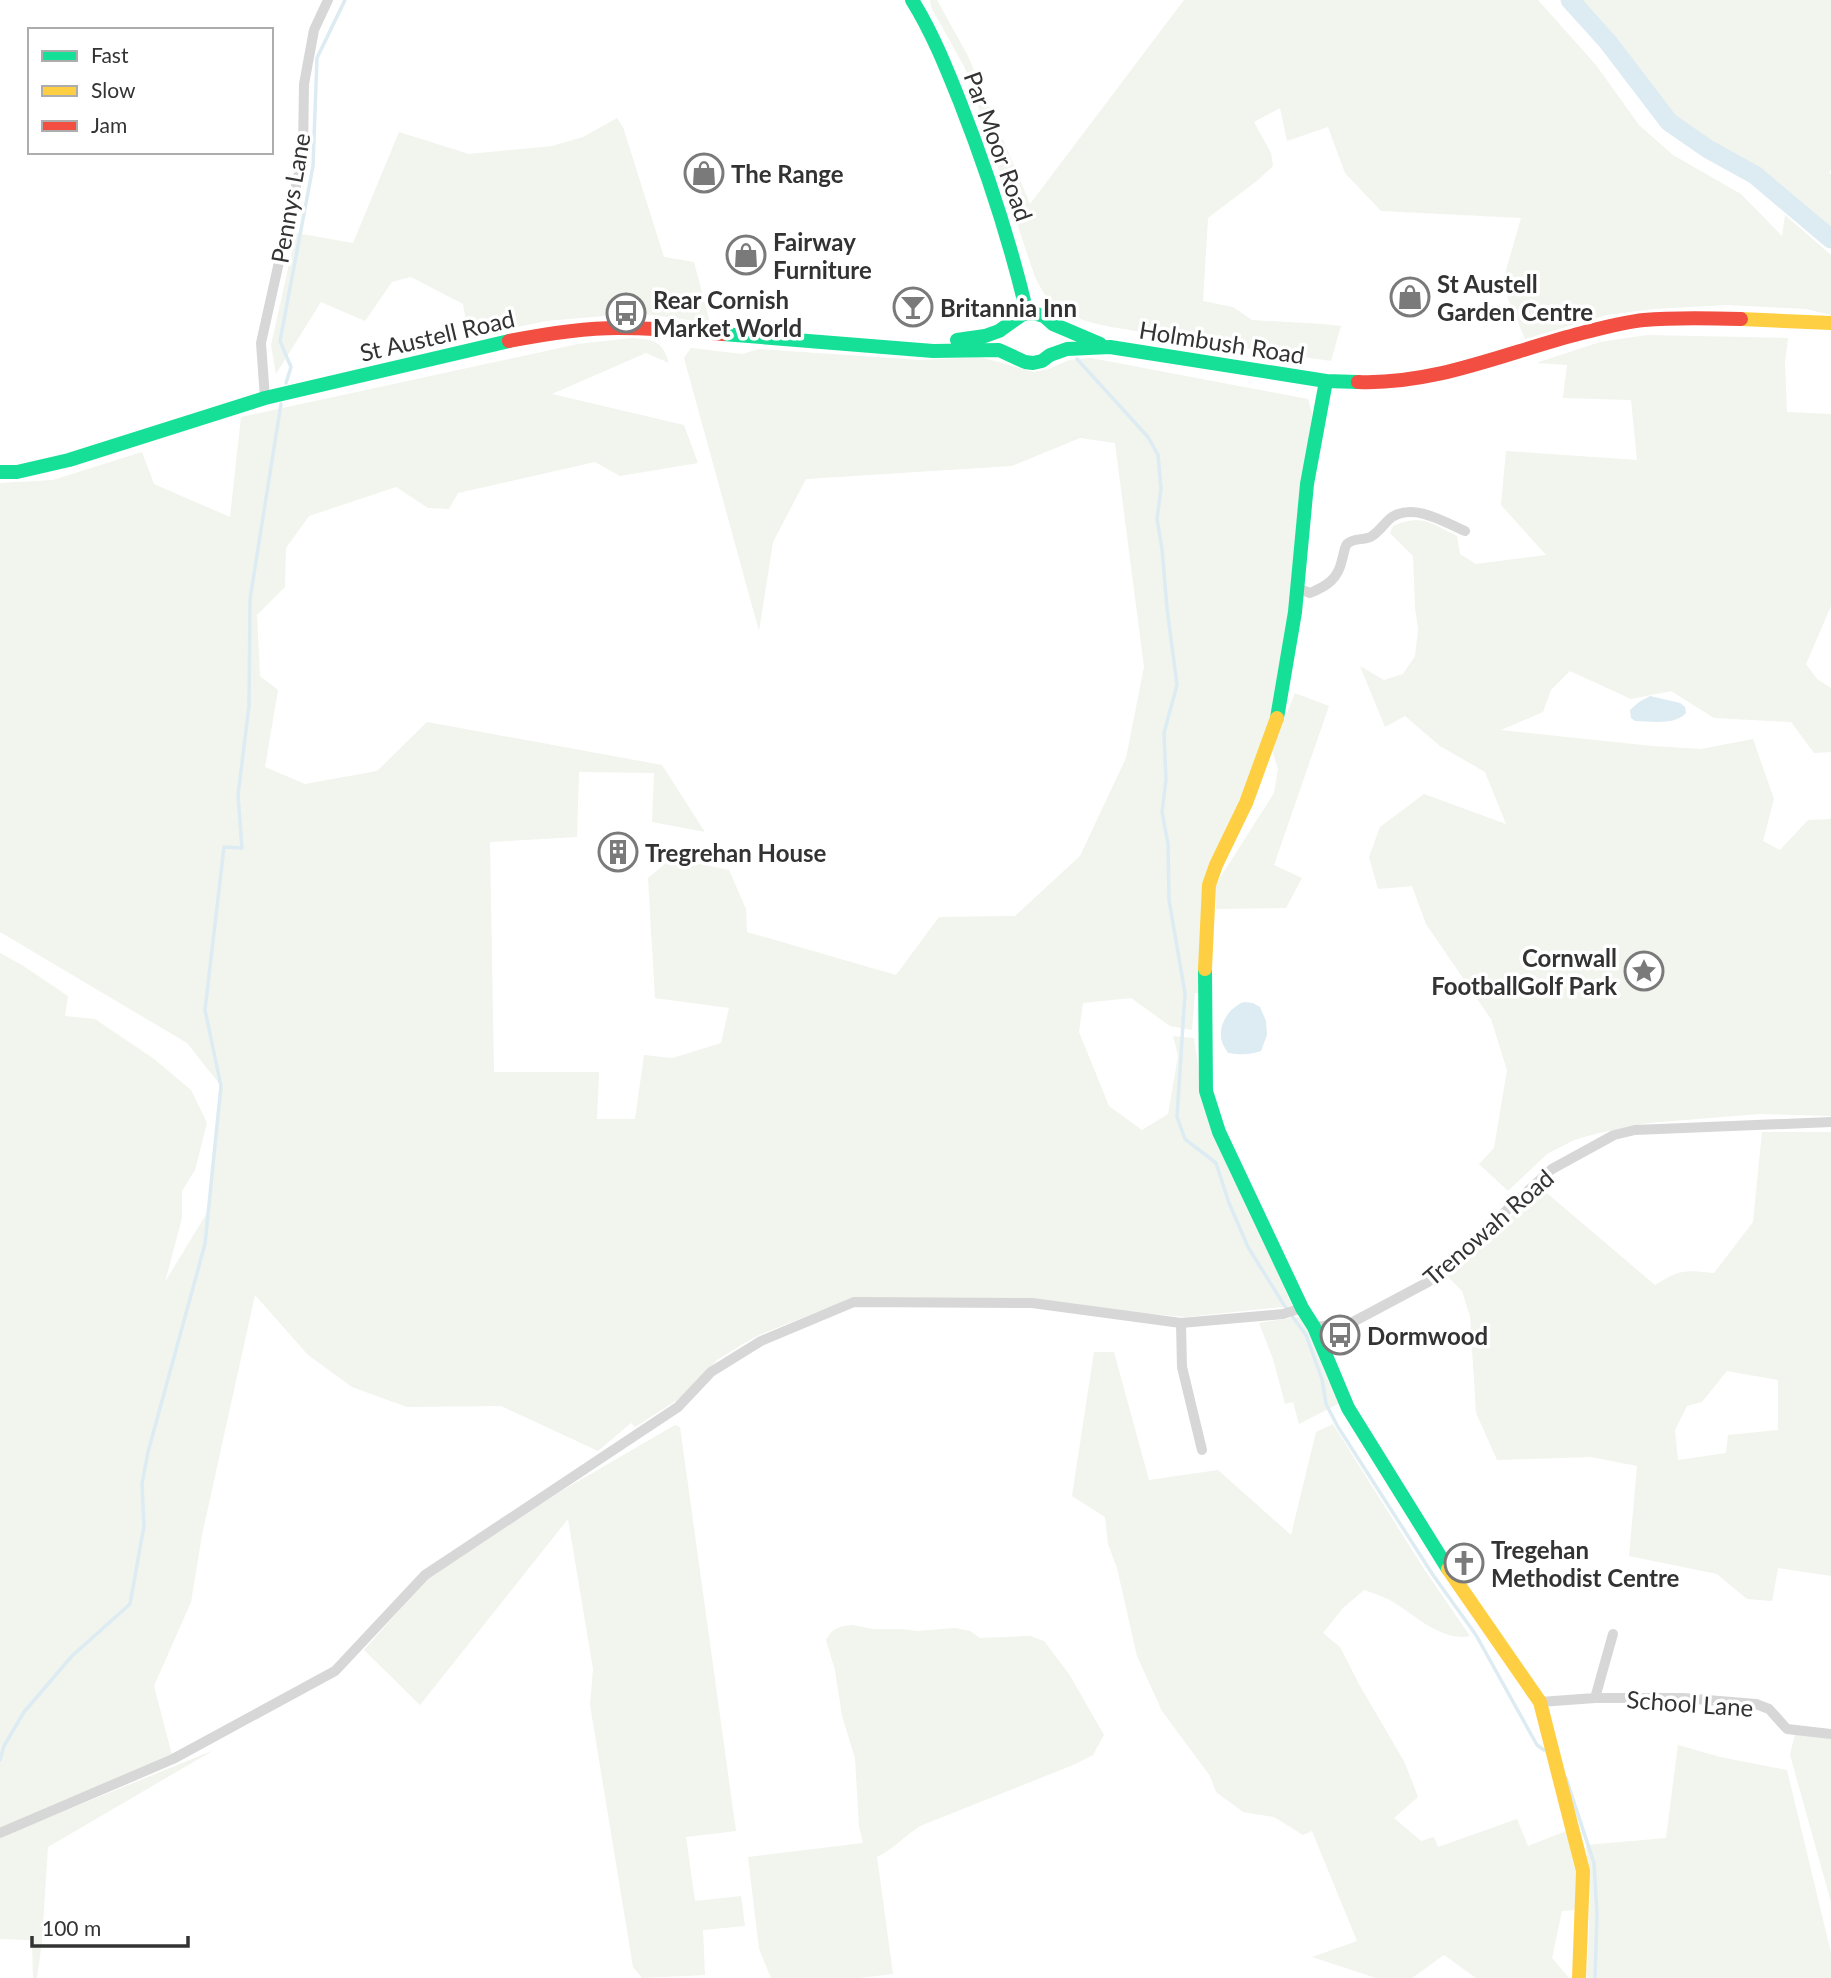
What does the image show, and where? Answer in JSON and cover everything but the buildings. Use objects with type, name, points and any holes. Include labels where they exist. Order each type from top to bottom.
[{"type":"main road","name":"Par Moor Road","points":[[912,0],[934,39],[988,174],[1014,255],[1027,313]]},
{"type":"main road","points":[[897,346],[985,337],[999,331],[1017,317],[1033,313],[1110,348]]},
{"type":"main road","name":"Holmbush Road","points":[[1110,348],[1326,381],[1378,383],[1421,379],[1582,333],[1644,320],[1716,318],[1831,323]]},
{"type":"main road","points":[[1012,322],[1007,341],[1010,351],[1017,358]]},
{"type":"main road","points":[[1050,355],[1057,341],[1053,324]]},
{"type":"main road","name":"St Austell Road","points":[[0,472],[17,472],[69,460],[265,398],[459,351],[567,331],[666,329],[897,346]]},
{"type":"main road","points":[[897,346],[933,351],[999,351],[1033,363],[1067,349],[1110,348]]},
{"type":"main road","points":[[1326,381],[1307,484],[1295,612],[1279,713],[1246,803],[1209,885],[1204,993],[1206,1091],[1219,1132],[1292,1311],[1314,1327],[1348,1408],[1441,1559],[1540,1702],[1583,1871],[1579,1978]]},
{"type":"street","name":"Pennys Lane","points":[[265,398],[261,343],[303,154],[304,84],[314,30],[328,0]]},
{"type":"street","points":[[1297,588],[1310,593],[1331,582],[1338,574],[1345,547],[1349,542],[1368,539],[1391,517],[1408,512],[1421,513],[1465,531]]},
{"type":"street","name":"Trenowah Road","points":[[1314,1327],[1351,1323],[1428,1282],[1552,1169],[1614,1135],[1635,1130],[1831,1122]]},
{"type":"street","points":[[0,1833],[173,1759],[335,1671],[425,1576],[678,1406],[711,1372],[761,1341],[854,1302],[1032,1303],[1181,1324],[1292,1311]]},
{"type":"street","points":[[1181,1324],[1182,1367],[1202,1450]]},
{"type":"street","points":[[1595,1698],[1613,1634]]},
{"type":"street","name":"School Lane","points":[[1540,1702],[1595,1698],[1684,1698],[1756,1704],[1769,1709],[1787,1729],[1831,1734]]},
{"type":"shaded area","points":[[930,0],[937,0],[968,56],[1030,204],[1184,0],[1538,0],[1596,65],[1639,125],[1673,155],[1741,194],[1782,236],[1785,215],[1831,255],[1831,315],[1806,309],[1727,305],[1654,309],[1607,315],[1525,339],[1502,284],[1521,218],[1381,211],[1345,173],[1328,127],[1287,141],[1280,108],[1254,122],[1271,153],[1273,166],[1208,218],[1203,301],[1233,307],[1252,320],[1341,326],[1331,361],[1176,338],[1085,320],[1055,306],[1035,277],[965,68],[931,7]]},
{"type":"shaded area","points":[[1570,0],[1831,0],[1831,232],[1755,175],[1708,149],[1669,122],[1608,42]]},
{"type":"shaded area","points":[[617,118],[623,127],[664,257],[694,262],[710,323],[638,313],[546,321],[469,337],[463,304],[411,277],[392,282],[365,321],[321,302],[276,374],[271,345],[296,233],[353,243],[399,132],[469,154],[552,146],[583,137]]},
{"type":"shaded area","points":[[1647,335],[1788,338],[1785,363],[1787,412],[1831,414],[1831,606],[1806,664],[1817,679],[1831,688],[1831,752],[1814,753],[1791,722],[1714,718],[1671,691],[1631,699],[1570,671],[1551,690],[1543,712],[1501,730],[1701,749],[1753,739],[1774,799],[1763,841],[1780,850],[1808,820],[1831,817],[1831,1116],[1759,1114],[1648,1123],[1599,1133],[1574,1140],[1547,1154],[1508,1191],[1479,1164],[1494,1148],[1507,1070],[1491,1019],[1426,924],[1412,886],[1378,889],[1369,857],[1380,827],[1424,794],[1506,824],[1485,772],[1440,746],[1405,716],[1385,727],[1360,666],[1384,680],[1403,674],[1415,656],[1418,629],[1413,556],[1390,533],[1393,526],[1419,520],[1433,524],[1457,536],[1460,554],[1476,564],[1546,555],[1501,505],[1506,451],[1637,460],[1631,400],[1563,398],[1567,365],[1536,363],[1600,342]]},
{"type":"shaded area","points":[[632,338],[656,343],[669,363],[646,353],[552,394],[684,425],[698,463],[620,476],[595,462],[458,493],[449,509],[428,508],[396,487],[309,516],[286,548],[285,587],[257,615],[260,676],[278,690],[265,767],[305,784],[377,771],[427,722],[662,765],[705,832],[652,822],[654,773],[579,772],[577,837],[490,842],[494,1072],[599,1072],[597,1119],[635,1119],[644,1055],[673,1058],[721,1043],[729,1008],[655,998],[648,878],[672,858],[729,870],[746,909],[747,932],[896,975],[939,917],[1015,916],[1080,856],[1126,758],[1144,667],[1115,443],[1080,438],[1012,466],[806,479],[773,542],[759,631],[684,358],[691,348],[742,354],[759,349],[920,360],[981,357],[1034,372],[1069,360],[1091,358],[1308,399],[1312,413],[1307,484],[1279,713],[1209,885],[1204,993],[1195,993],[1192,1030],[1170,1026],[1131,998],[1083,1003],[1079,1032],[1109,1106],[1142,1130],[1168,1114],[1178,1056],[1173,1036],[1194,1038],[1202,1093],[1292,1306],[1186,1317],[1032,1303],[853,1298],[759,1335],[743,1344],[717,1360],[685,1395],[635,1427],[631,1423],[598,1451],[501,1406],[407,1407],[352,1387],[308,1355],[255,1295],[202,1535],[191,1602],[154,1686],[173,1759],[25,1827],[214,1750],[48,1847],[42,1941],[37,1978],[33,1978],[32,1940],[0,1939],[0,953],[68,996],[65,1016],[95,1019],[154,1059],[191,1090],[207,1123],[195,1170],[182,1191],[182,1218],[165,1282],[208,1211],[221,1086],[187,1043],[0,932],[0,483],[53,480],[142,452],[154,484],[230,517],[241,417],[578,344]]},
{"type":"shaded area","points":[[1295,693],[1329,706],[1274,865],[1302,878],[1286,908],[1216,909],[1216,884],[1274,793],[1278,769],[1272,750]]},
{"type":"shaded area","points":[[1650,696],[1680,703],[1685,707],[1686,713],[1669,721],[1635,721],[1631,718],[1630,710]]},
{"type":"shaded area","points":[[1244,1002],[1260,1007],[1266,1021],[1267,1035],[1261,1051],[1228,1053],[1222,1043],[1221,1030],[1229,1013]]},
{"type":"shaded area","points":[[1762,1132],[1831,1132],[1831,1576],[1778,1568],[1772,1601],[1747,1599],[1717,1574],[1629,1556],[1637,1466],[1591,1457],[1497,1460],[1476,1413],[1470,1316],[1462,1291],[1446,1275],[1542,1189],[1655,1285],[1683,1272],[1714,1273],[1753,1222]],"holes":[[[1727,1371],[1778,1380],[1778,1430],[1728,1435],[1726,1453],[1678,1460],[1675,1430],[1687,1406],[1702,1402]]]},
{"type":"shaded area","points":[[1298,1317],[1303,1319],[1340,1403],[1299,1424],[1293,1402],[1285,1404],[1273,1359],[1259,1323]]},
{"type":"shaded area","points":[[1094,1352],[1114,1352],[1149,1480],[1218,1470],[1291,1535],[1316,1432],[1333,1424],[1424,1569],[1470,1636],[1459,1637],[1438,1631],[1390,1600],[1364,1590],[1343,1608],[1323,1633],[1340,1647],[1405,1763],[1418,1797],[1394,1818],[1421,1841],[1434,1837],[1438,1847],[1517,1819],[1528,1846],[1566,1831],[1576,1874],[1575,1910],[1562,1911],[1552,1958],[1569,1978],[1476,1978],[1444,1955],[1412,1978],[1376,1978],[1312,1957],[1357,1941],[1312,1831],[1303,1835],[1274,1817],[1243,1812],[1216,1792],[1210,1776],[1162,1711],[1137,1656],[1117,1568],[1108,1544],[1105,1517],[1072,1496]]},
{"type":"shaded area","points":[[675,1425],[680,1427],[736,1831],[686,1837],[695,1901],[741,1896],[745,1926],[703,1930],[705,1975],[642,1978],[633,1967],[590,1705],[593,1669],[568,1519],[420,1705],[364,1650],[427,1579],[563,1490]]},
{"type":"shaded area","points":[[853,1625],[872,1629],[917,1631],[955,1628],[970,1631],[980,1638],[1030,1636],[1044,1641],[1069,1674],[1104,1735],[1093,1755],[920,1826],[877,1857],[893,1974],[859,1978],[771,1978],[759,1949],[748,1857],[863,1843],[859,1826],[855,1758],[842,1716],[835,1670],[826,1640],[837,1628]]},
{"type":"shaded area","points":[[1795,1734],[1831,1738],[1831,1902],[1790,1755]]},
{"type":"shaded area","points":[[1678,1745],[1720,1757],[1787,1770],[1831,1953],[1831,1978],[1587,1978],[1590,1894],[1586,1845],[1666,1838]]},
{"type":"waterway","points":[[286,383],[291,367],[280,341],[313,166],[317,58],[345,0]]},
{"type":"waterway","points":[[1570,0],[1608,42],[1669,122],[1708,149],[1755,175],[1831,239]]},
{"type":"waterway","points":[[1077,359],[1148,437],[1158,455],[1161,489],[1157,519],[1177,685],[1164,733],[1166,780],[1162,812],[1168,844],[1169,900],[1185,993],[1177,1117],[1185,1139],[1216,1163],[1248,1247],[1306,1335],[1322,1379],[1326,1404],[1338,1427],[1433,1575],[1476,1635],[1537,1745],[1544,1750]]},
{"type":"waterway","points":[[0,1760],[4,1746],[24,1712],[72,1656],[130,1604],[144,1526],[142,1484],[148,1452],[205,1244],[221,1086],[205,1010],[224,847],[242,848],[238,795],[249,706],[250,599],[281,404]]},
{"type":"waterway","points":[[1566,1778],[1594,1863],[1597,1914],[1595,1978]]},
{"type":"traffic: fast","points":[[912,0],[938,50],[970,128],[989,180],[1027,313]]},
{"type":"traffic: fast","points":[[957,340],[985,336],[999,331],[1023,314],[1033,313],[1100,344]]},
{"type":"traffic: fast","points":[[723,334],[933,351],[999,350],[1033,363],[1067,349],[1110,347],[1326,381],[1358,382]]},
{"type":"traffic: fast","points":[[0,472],[17,472],[69,460],[265,398],[509,341]]},
{"type":"traffic: fast","points":[[1277,718],[1295,612],[1307,484],[1326,381]]},
{"type":"traffic: fast","points":[[1205,969],[1206,1091],[1219,1132],[1302,1308],[1314,1327],[1348,1408],[1448,1569]]},
{"type":"traffic: slow","points":[[1741,319],[1831,323]]},
{"type":"traffic: slow","points":[[1205,969],[1209,885],[1246,803],[1277,718]]},
{"type":"traffic: slow","points":[[1448,1569],[1540,1702],[1583,1871],[1579,1978]]},
{"type":"traffic: jam","points":[[1358,382],[1387,382],[1443,373],[1629,322],[1668,318],[1741,319]]},
{"type":"traffic: jam","points":[[509,341],[604,328],[723,334]]},
{"type":"place","name":"The Range","points":[[704,173]]},
{"type":"place","name":"Fairway Furniture","points":[[746,255]]},
{"type":"place","name":"St Austell Garden Centre","points":[[1410,297]]},
{"type":"place","name":"Britannia Inn","points":[[913,307]]},
{"type":"place","name":"Rear Cornish Market World","points":[[626,313]]},
{"type":"place","name":"Tregrehan House","points":[[618,852]]},
{"type":"place","name":"Cornwall FootballGolf Park","points":[[1644,971]]},
{"type":"place","name":"Dormwood","points":[[1340,1335]]},
{"type":"place","name":"Tregehan Methodist Centre","points":[[1464,1563]]}]
